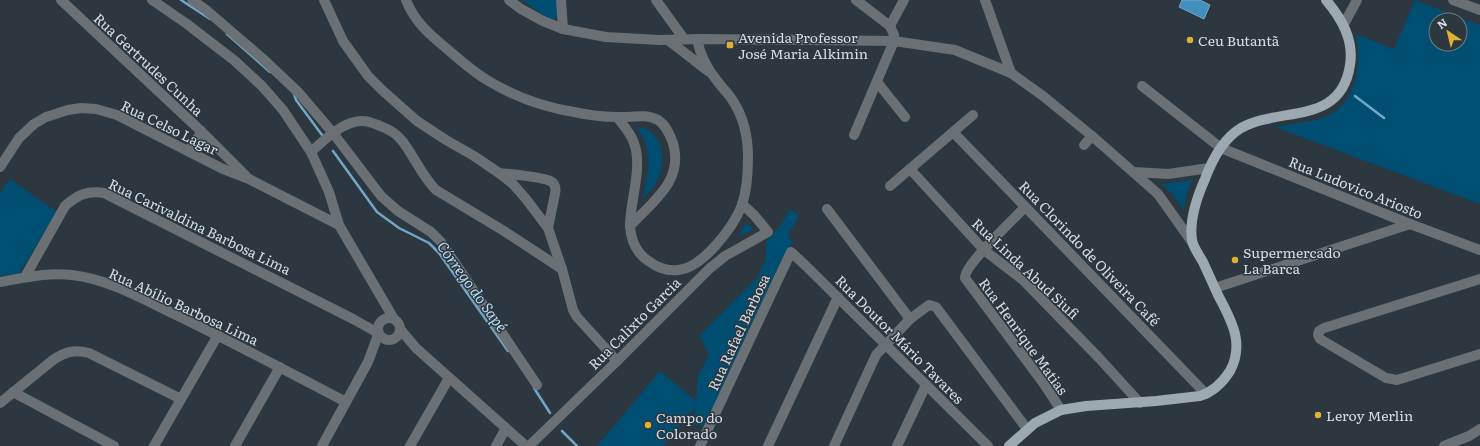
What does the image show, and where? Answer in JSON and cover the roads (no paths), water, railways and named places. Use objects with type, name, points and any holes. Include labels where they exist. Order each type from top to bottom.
[{"type":"main road","points":[[1009,446],[1027,429],[1061,410],[1086,406],[1189,398],[1206,394],[1224,380],[1234,362],[1237,348],[1236,335],[1231,320],[1192,242],[1196,204],[1209,168],[1221,148],[1233,134],[1249,124],[1320,107],[1328,104],[1338,95],[1347,78],[1351,59],[1344,24],[1326,0]]},
{"type":"street","name":"Rua Gertrudes Cunha","points":[[60,0],[202,132],[249,179]]},
{"type":"street","points":[[152,0],[187,24],[235,61],[262,86],[283,110],[311,152],[330,192],[339,225],[394,319],[398,323],[400,329],[416,348],[448,378],[528,446]]},
{"type":"street","points":[[192,0],[205,9],[262,58],[299,93],[333,133],[381,196],[398,211],[431,232],[441,242],[537,384]]},
{"type":"street","points":[[406,0],[414,16],[423,28],[460,60],[486,79],[521,97],[544,105],[574,112],[617,117],[640,116],[659,121],[671,136],[676,157],[673,176],[660,196],[630,226]]},
{"type":"street","points":[[509,0],[521,9],[543,21],[563,29],[606,37],[668,40],[894,41],[955,50],[1011,73],[1043,96],[1092,136],[1158,194],[1169,207],[1192,242]]},
{"type":"street","points":[[561,0],[563,29]]},
{"type":"street","points":[[656,0],[684,39]]},
{"type":"street","points":[[854,135],[894,41],[894,35],[890,26],[856,0]]},
{"type":"street","points":[[890,26],[904,0]]},
{"type":"street","points":[[985,0],[1011,73]]},
{"type":"street","points":[[1344,24],[1357,0]]},
{"type":"street","points":[[1453,0],[1480,10]]},
{"type":"street","points":[[326,2],[344,41],[368,76],[382,90],[417,121],[474,156],[513,184],[548,228],[562,269],[573,310],[577,317],[617,362]]},
{"type":"street","points":[[617,117],[628,131],[637,150],[636,172],[630,214],[632,241],[642,256],[658,267],[668,270],[678,270],[689,267],[720,241],[732,225],[742,204],[748,165],[748,145],[744,127],[733,101],[711,73],[699,50],[697,39]]},
{"type":"street","points":[[668,40],[711,73]]},
{"type":"street","points":[[877,82],[905,116]]},
{"type":"street","name":"Rua Ludovico Ariosto","points":[[1142,86],[1221,148],[1410,224],[1480,250]]},
{"type":"street","name":"Rua Celso Lagar","points":[[0,167],[19,138],[34,124],[54,113],[81,108],[107,111],[223,169],[249,179],[339,225]]},
{"type":"street","points":[[890,186],[973,115]]},
{"type":"street","points":[[311,152],[333,133],[349,124],[363,121],[383,127],[402,141],[429,184],[436,190],[504,231],[562,269]]},
{"type":"street","name":"Rua Gertrudes Cunha","points":[[188,151],[202,132]]},
{"type":"street","name":"Rua Clorindo de Oliveira Café","points":[[953,132],[1206,394]]},
{"type":"street","points":[[1084,145],[1092,136]]},
{"type":"street","points":[[1134,172],[1168,174],[1209,168]]},
{"type":"street","name":"Rua Linda Abud Siufi","points":[[910,169],[984,250],[1023,280],[1140,402]]},
{"type":"street","points":[[499,173],[540,178],[554,183],[556,189],[548,228]]},
{"type":"street","points":[[1148,185],[1159,174]]},
{"type":"street","name":"Rua Carivaldina Barbosa Lima","points":[[25,277],[65,206],[80,194],[96,191],[104,192],[353,318],[416,348]]},
{"type":"street","name":"Rua Calixto Garcia","points":[[528,446],[617,362],[697,281],[724,256],[768,232],[754,215],[742,204]]},
{"type":"street","points":[[984,250],[1025,208]]},
{"type":"street","points":[[827,209],[910,319]]},
{"type":"street","points":[[1215,288],[1410,224]]},
{"type":"street","name":"Rua Henrique Matias","points":[[984,250],[966,271],[965,278],[1044,384],[1061,410]]},
{"type":"street","name":"Rua Doutor Mário Tavares","points":[[791,252],[988,446]]},
{"type":"street","name":"Rua Rafael Barbosa","points":[[700,446],[791,252]]},
{"type":"street","name":"Rua Abílio Barbosa Lima","points":[[0,282],[25,277],[58,274],[94,279],[115,286],[218,335],[346,402]]},
{"type":"street","points":[[1480,279],[1324,328],[1318,333],[1320,339],[1391,380],[1397,380],[1480,354]]},
{"type":"street","points":[[376,288],[383,332]]},
{"type":"street","points":[[768,446],[838,297]]},
{"type":"street","points":[[834,446],[872,361],[910,319],[930,304],[936,307],[1027,429]]},
{"type":"street","points":[[322,446],[368,362],[389,318],[394,319]]},
{"type":"street","points":[[383,332],[399,334],[400,329]]},
{"type":"street","points":[[154,446],[218,335]]},
{"type":"street","points":[[0,403],[62,354],[76,351],[89,353],[181,400]]},
{"type":"street","points":[[235,446],[280,367]]},
{"type":"street","points":[[410,446],[448,378]]},
{"type":"street","points":[[898,446],[926,385]]},
{"type":"street","points":[[13,392],[114,446]]},
{"type":"street","points":[[496,446],[506,428]]},
{"type":"street","points":[[1444,446],[1469,436],[1480,429]]},
{"type":"waterway","name":"Córrego do Sapé","points":[[181,0],[210,19]]},
{"type":"waterway","name":"Córrego do Sapé","points":[[227,34],[270,72]]},
{"type":"waterway","name":"Córrego do Sapé","points":[[294,94],[296,100],[322,135]]},
{"type":"waterway","points":[[1355,96],[1384,118]]},
{"type":"waterway","name":"Córrego do Sapé","points":[[333,151],[377,212],[399,228],[429,243],[439,253],[508,351]]},
{"type":"waterway","name":"Córrego do Sapé","points":[[534,388],[550,413]]},
{"type":"waterway","name":"Córrego do Sapé","points":[[562,431],[577,446]]},
{"type":"place","name":"Ceu Butantã","points":[[1190,40]]},
{"type":"place","name":"Avenida Professor José Maria Alkimin","points":[[730,45]]},
{"type":"place","name":"Supermercado La Barca","points":[[1235,260]]},
{"type":"place","name":"Leroy Merlin","points":[[1318,415]]},
{"type":"place","name":"Campo do Colorado","points":[[648,425]]}]
